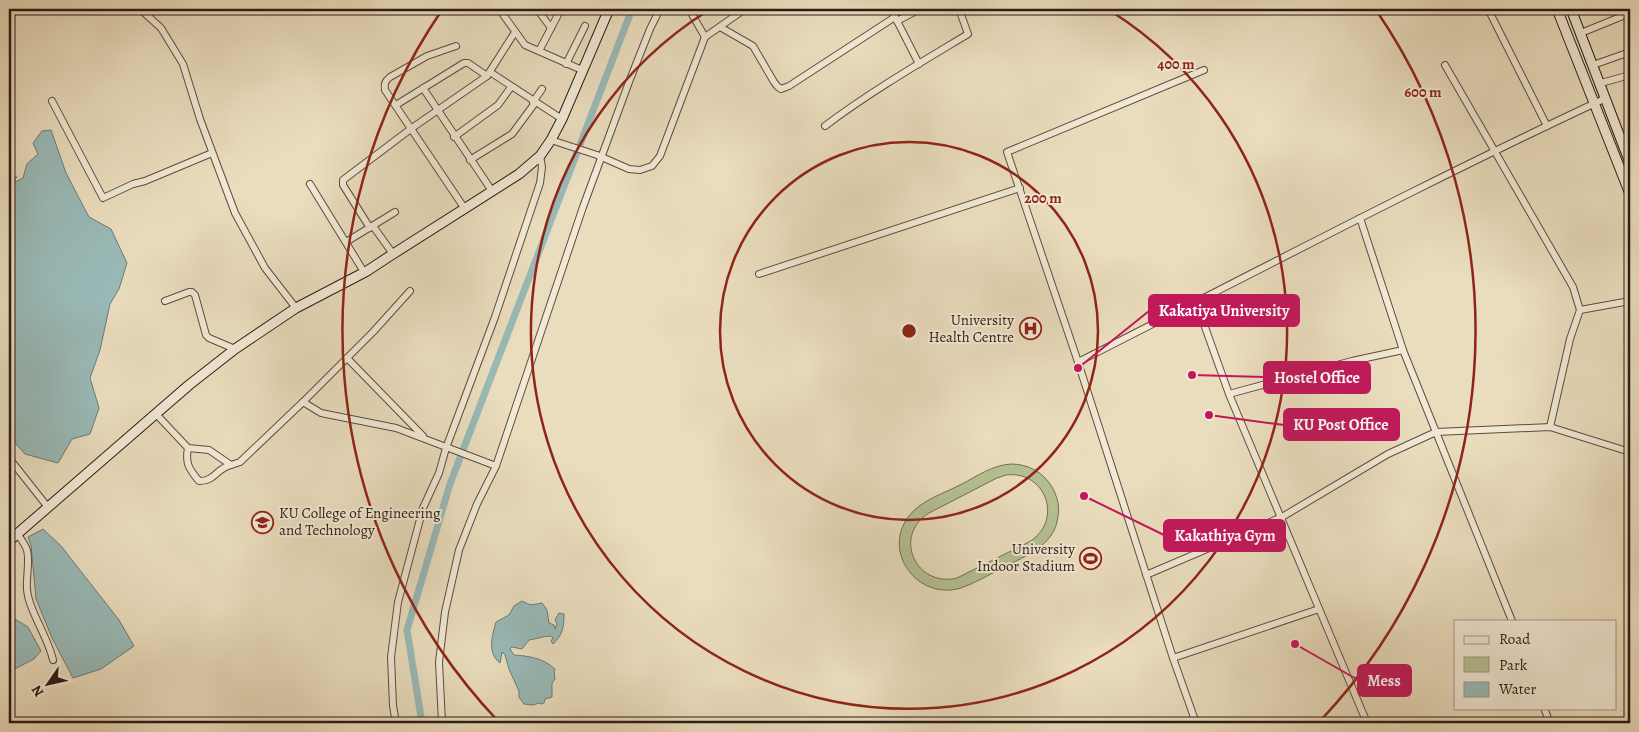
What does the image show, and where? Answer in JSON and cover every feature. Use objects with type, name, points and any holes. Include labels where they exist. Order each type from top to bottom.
[{"type":"street","points":[[140,9],[161,28],[183,64],[212,153],[235,213],[265,268],[296,308]]},
{"type":"street","points":[[537,9],[551,28]]},
{"type":"street","points":[[539,52],[561,9]]},
{"type":"street","points":[[9,540],[189,385],[235,349],[296,308],[364,272],[520,174],[555,141],[582,70],[609,9]]},
{"type":"street","points":[[442,723],[439,662],[445,612],[459,550],[477,504],[496,466],[600,156],[650,29],[660,9]]},
{"type":"street","points":[[689,9],[705,37]]},
{"type":"street","points":[[555,141],[600,156],[629,169],[640,170],[652,166],[660,156],[705,37],[745,9]]},
{"type":"street","points":[[891,9],[919,64]]},
{"type":"street","points":[[720,27],[753,46],[774,82],[781,89],[789,86],[896,19],[920,9]]},
{"type":"street","points":[[825,126],[842,113],[968,34],[959,9]]},
{"type":"street","points":[[1488,9],[1547,126]]},
{"type":"street","points":[[1557,9],[1630,194]]},
{"type":"street","points":[[1571,9],[1630,162]]},
{"type":"street","points":[[501,10],[525,45],[582,70]]},
{"type":"street","points":[[1581,33],[1630,13]]},
{"type":"street","points":[[566,64],[586,26]]},
{"type":"street","points":[[393,254],[371,227],[343,186],[343,180],[437,110],[476,85],[488,74],[515,32]]},
{"type":"street","points":[[456,46],[418,60],[386,80],[384,86],[465,209]]},
{"type":"street","points":[[1593,66],[1630,52]]},
{"type":"street","points":[[396,105],[466,63],[511,87],[562,119]]},
{"type":"street","points":[[1445,64],[1572,287],[1580,310],[1570,339],[1550,427]]},
{"type":"street","points":[[1196,723],[1007,152],[1204,70]]},
{"type":"street","points":[[1601,83],[1630,75]]},
{"type":"street","points":[[454,137],[498,104],[511,87]]},
{"type":"street","points":[[423,88],[454,137],[492,191]]},
{"type":"street","points":[[470,160],[512,134],[542,88]]},
{"type":"street","points":[[1078,362],[1360,218],[1606,98]]},
{"type":"street","points":[[52,100],[103,198],[212,153]]},
{"type":"street","points":[[396,723],[393,706],[391,657],[398,602],[423,508],[449,449],[540,183],[542,167],[540,156]]},
{"type":"street","points":[[310,184],[364,272]]},
{"type":"street","points":[[759,274],[1020,188]]},
{"type":"street","points":[[346,242],[395,212]]},
{"type":"street","points":[[1360,218],[1403,350],[1512,620]]},
{"type":"street","points":[[188,448],[186,460],[188,467],[199,481],[211,478],[222,467],[240,462],[347,358],[410,291]]},
{"type":"street","points":[[165,301],[192,292],[195,295],[206,335],[235,349]]},
{"type":"street","points":[[1196,302],[1229,394],[1367,723]]},
{"type":"street","points":[[1580,310],[1630,302]]},
{"type":"street","points":[[1229,394],[1352,361],[1403,350]]},
{"type":"street","points":[[347,358],[424,437]]},
{"type":"street","points":[[303,402],[320,413],[388,426],[424,437],[449,449],[496,466]]},
{"type":"street","points":[[156,414],[188,448],[209,450],[232,465]]},
{"type":"street","points":[[1146,574],[1282,517],[1388,454],[1436,432],[1550,427],[1630,452]]},
{"type":"street","points":[[9,458],[49,505]]},
{"type":"street","points":[[17,533],[27,551],[27,589],[30,602],[50,647],[53,660]]},
{"type":"street","points":[[1173,658],[1319,609]]},
{"type":"street","points":[[1545,710],[1550,723]]},
{"type":"green space","points":[[1017,464],[1029,467],[1040,473],[1052,487],[1057,497],[1059,509],[1056,526],[1051,535],[1038,549],[961,588],[945,590],[931,587],[918,580],[908,570],[902,558],[899,544],[901,530],[909,516],[914,510],[934,497],[985,471],[1004,465]],"holes":[[[1006,475],[1020,476],[1031,480],[1040,488],[1046,499],[1048,510],[1046,522],[1040,533],[1029,542],[957,578],[943,579],[930,575],[920,568],[914,558],[911,546],[912,534],[918,523],[929,513],[997,478]]]},
{"type":"water","points":[[51,130],[66,173],[89,217],[111,229],[127,263],[119,289],[110,304],[100,350],[90,378],[99,408],[90,434],[72,439],[58,463],[25,454],[9,436],[9,177],[17,177],[11,184],[23,178],[27,164],[38,154],[33,143],[42,131]]},
{"type":"water","points":[[43,529],[61,546],[119,620],[134,646],[101,669],[73,678],[52,638],[36,599],[31,545],[28,537]]},
{"type":"water","points":[[522,601],[531,605],[542,603],[547,610],[549,623],[554,625],[555,629],[557,624],[555,620],[559,613],[564,614],[562,630],[553,644],[551,641],[553,638],[548,636],[529,640],[522,649],[512,647],[510,649],[514,655],[536,658],[546,662],[555,669],[552,697],[545,699],[542,704],[524,704],[519,697],[519,691],[505,655],[502,652],[500,663],[493,654],[492,649],[492,638],[496,622],[509,615],[514,606]]},
{"type":"water","points":[[15,619],[28,627],[41,651],[34,659],[9,672],[9,622]]},
{"type":"waterway","points":[[422,723],[407,630],[450,484],[632,9]]},
{"type":"place","name":"University Health Centre","points":[[1030,329]]},
{"type":"place","name":"Kakatiya University","points":[[1078,368]]},
{"type":"place","name":"Hostel Office","points":[[1192,375]]},
{"type":"place","name":"KU Post Office","points":[[1209,415]]},
{"type":"place","name":"Kakathiya Gym","points":[[1084,496]]},
{"type":"place","name":"KU College of Engineering and Technology","points":[[263,522]]},
{"type":"place","name":"University Indoor Stadium","points":[[1091,558]]},
{"type":"place","name":"Mess","points":[[1295,644]]}]
